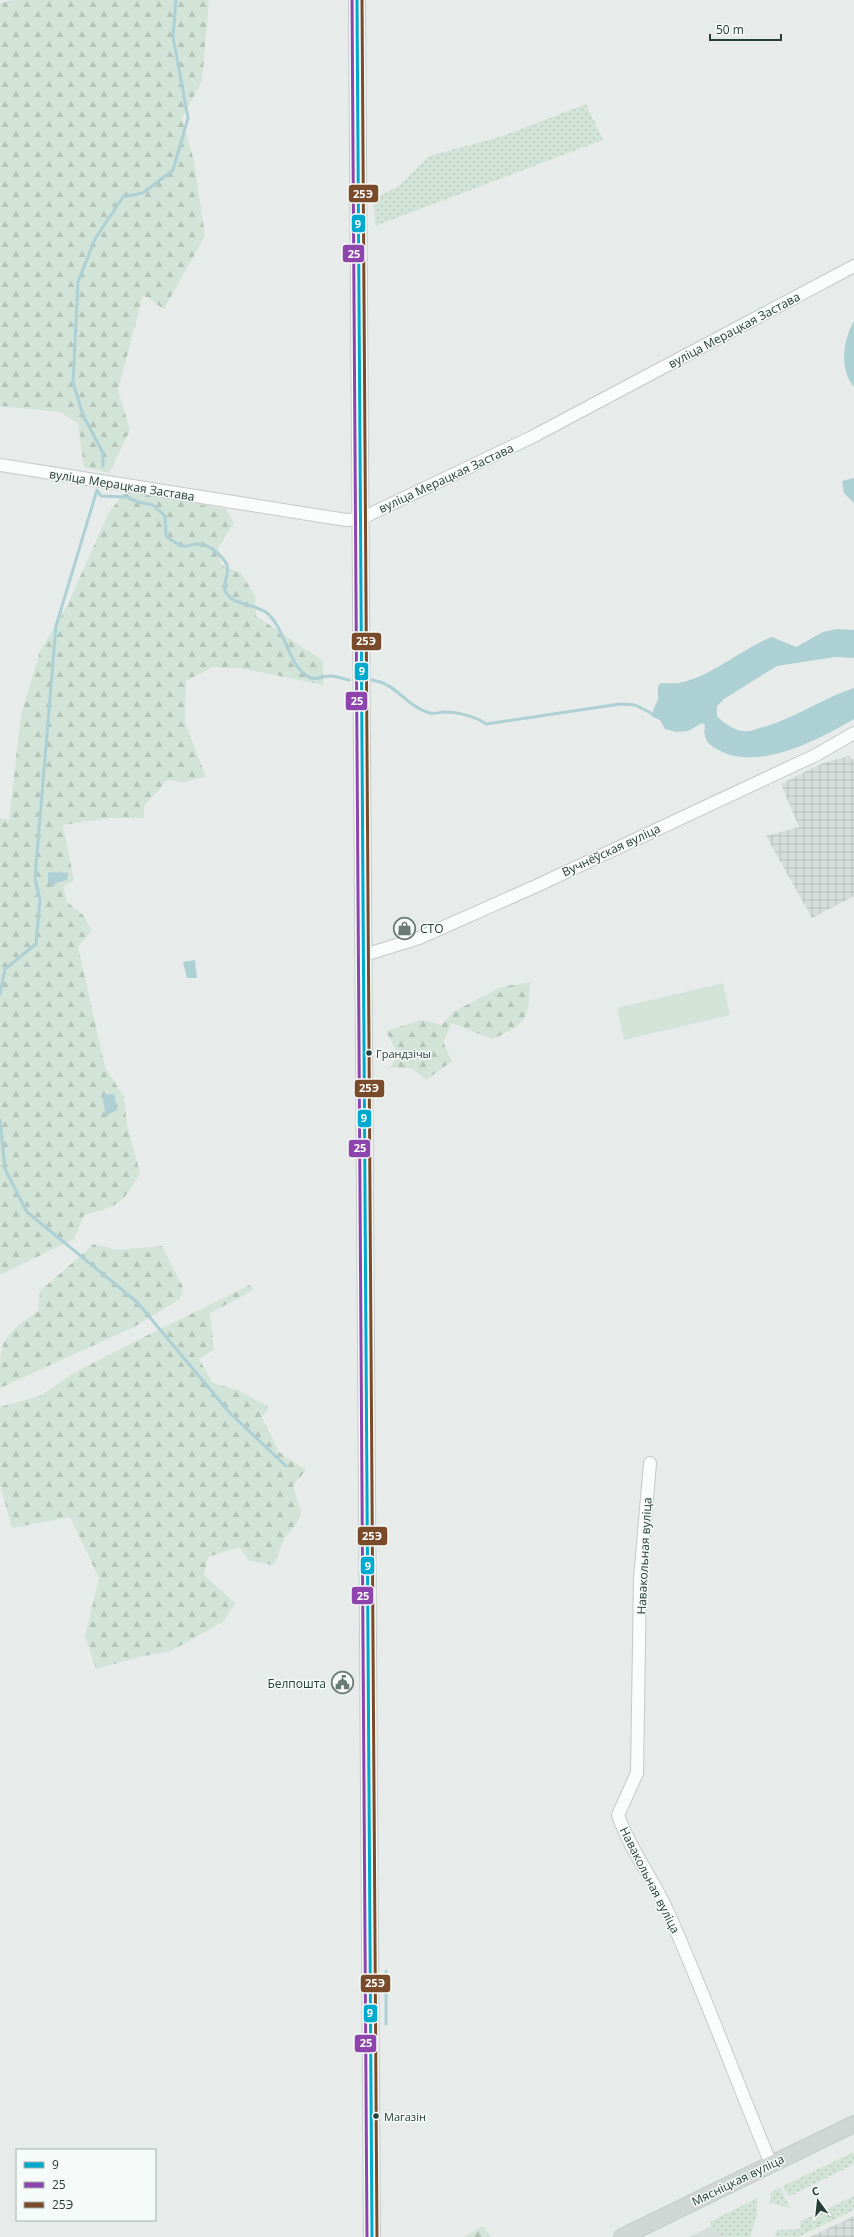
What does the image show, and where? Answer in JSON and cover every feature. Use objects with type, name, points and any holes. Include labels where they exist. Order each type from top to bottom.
[{"type":"main road","points":[[357,0],[362,954],[367,1226],[372,2237]]},
{"type":"main road","name":"Мясніцкая вуліца","points":[[622,2237],[854,2124]]},
{"type":"street","name":"вуліца Мерацкая Застава","points":[[0,465],[346,520],[360,519],[532,437],[854,266]]},
{"type":"street","name":"Вучнёўская вуліца","points":[[362,954],[372,953],[419,938],[816,755],[854,734]]},
{"type":"street","name":"Навакольная вуліца","points":[[650,1463],[640,1580],[637,1773],[618,1815],[625,1835],[667,1909],[707,2001],[771,2164]]},
{"type":"shaded area","points":[[849,756],[854,761],[854,896],[812,918],[766,836],[799,827],[781,784],[823,763]]},
{"type":"shaded area","points":[[854,2216],[854,2237],[810,2237]]},
{"type":"shaded area","points":[[725,2220],[733,2237],[689,2237]]},
{"type":"green space","points":[[12,0],[209,0],[202,81],[182,118],[194,161],[205,236],[164,309],[143,295],[118,390],[130,430],[109,473],[84,467],[78,424],[61,412],[0,406],[0,3]]},
{"type":"green space","points":[[586,104],[603,140],[375,226],[374,198],[399,186],[429,156],[503,136]]},
{"type":"green space","points":[[126,491],[226,509],[234,523],[218,548],[221,565],[241,573],[255,596],[256,616],[323,661],[323,685],[240,668],[213,667],[186,681],[185,723],[206,777],[183,782],[167,780],[144,806],[144,818],[110,818],[63,825],[74,880],[63,887],[67,902],[83,915],[92,930],[78,947],[105,1067],[124,1097],[127,1126],[140,1173],[124,1198],[119,1202],[106,1209],[84,1215],[74,1239],[0,1275],[0,818],[9,820],[21,715],[40,651],[67,606],[108,514]]},
{"type":"green space","points":[[530,982],[527,1013],[519,1025],[492,1039],[452,1023],[443,1042],[452,1061],[426,1080],[411,1068],[390,1068],[398,1055],[386,1031],[421,1020],[442,1025],[453,1012],[501,987]]},
{"type":"green space","points":[[723,983],[730,1015],[624,1040],[617,1008]]},
{"type":"green space","points":[[94,1244],[117,1250],[162,1246],[183,1287],[180,1299],[134,1327],[0,1388],[2,1350],[9,1335],[25,1320],[38,1311],[40,1291]]},
{"type":"green space","points":[[250,1285],[254,1290],[210,1313],[214,1350],[199,1359],[213,1383],[238,1390],[269,1407],[262,1417],[279,1452],[306,1470],[293,1486],[301,1512],[296,1524],[284,1539],[274,1565],[249,1561],[240,1547],[208,1557],[204,1575],[235,1603],[224,1621],[171,1651],[139,1657],[96,1669],[85,1636],[99,1578],[70,1517],[12,1528],[0,1485],[0,1407],[40,1396],[72,1374]]},
{"type":"green space","points":[[854,2152],[854,2164],[788,2197],[783,2186]]},
{"type":"green space","points":[[780,2187],[790,2208],[770,2203],[771,2192]]},
{"type":"green space","points":[[854,2196],[854,2210],[798,2237],[775,2237],[777,2230],[800,2229],[801,2221]]},
{"type":"green space","points":[[757,2198],[757,2214],[750,2237],[723,2237],[719,2230],[712,2233],[710,2222]]},
{"type":"green space","points":[[832,2210],[836,2215],[819,2224],[814,2223],[819,2216]]},
{"type":"green space","points":[[483,2226],[491,2237],[464,2237]]},
{"type":"water","points":[[854,321],[854,387],[846,372],[844,354],[847,337]]},
{"type":"water","points":[[854,478],[854,503],[844,493],[842,481]]},
{"type":"water","points":[[837,629],[854,630],[854,658],[835,657],[777,666],[724,699],[717,706],[717,716],[723,722],[740,731],[749,731],[778,722],[854,688],[854,719],[823,736],[786,751],[767,756],[749,757],[731,755],[715,748],[707,741],[704,733],[705,725],[702,723],[688,731],[677,732],[665,729],[660,720],[651,716],[658,699],[658,686],[661,683],[678,683],[695,678],[772,637],[796,647],[823,632]]},
{"type":"water","points":[[48,872],[68,873],[67,880],[56,883],[53,887],[48,881]]},
{"type":"water","points":[[195,960],[197,978],[187,978],[183,962]]},
{"type":"water","points":[[114,1094],[117,1110],[106,1116],[102,1095]]},
{"type":"waterway","points":[[103,466],[103,453],[83,415],[73,383],[78,282],[95,239],[123,197],[143,193],[173,170],[188,118],[173,37],[176,0]]},
{"type":"waterway","points":[[97,490],[101,496],[126,497],[138,502],[153,505],[165,516],[166,536],[170,539],[181,545],[187,546],[200,544],[215,551],[227,564],[228,569],[225,586],[227,594],[230,598],[262,610],[273,619],[292,658],[304,673],[311,678],[332,676],[349,680]]},
{"type":"waterway","points":[[0,994],[5,969],[36,944],[40,900],[35,878],[56,626],[97,490]]},
{"type":"waterway","points":[[372,680],[389,686],[421,710],[430,713],[450,712],[461,714],[478,719],[486,724],[620,704],[635,705],[651,713]]},
{"type":"waterway","points":[[0,1120],[5,1169],[27,1212],[137,1302],[229,1412],[286,1466]]},
{"type":"waterway","points":[[386,1971],[386,2024]]},
{"type":"transit line","name":"25","points":[[352,0],[367,2237]]},
{"type":"transit line","name":"9","points":[[357,0],[372,2237]]},
{"type":"transit line","name":"25Э","points":[[362,0],[377,2237]]},
{"type":"place","name":"СТО","points":[[404,928]]},
{"type":"place","name":"Грандзічы","points":[[369,1053]]},
{"type":"place","name":"Белпошта","points":[[342,1683]]},
{"type":"place","name":"Магазін","points":[[376,2116]]}]
